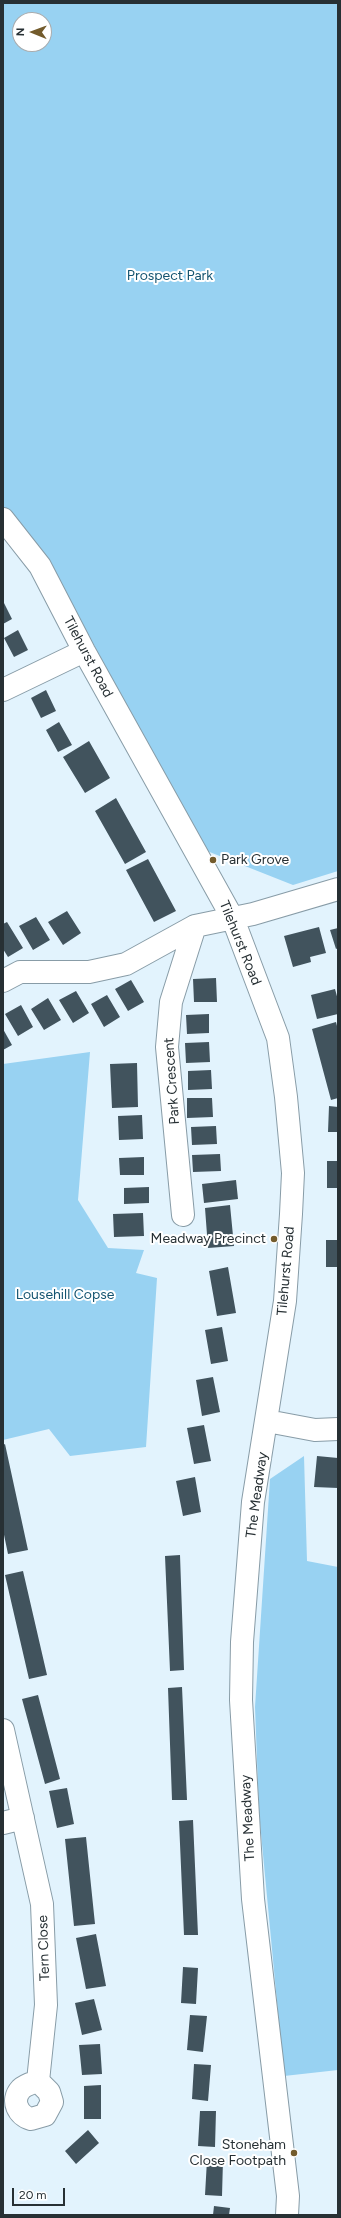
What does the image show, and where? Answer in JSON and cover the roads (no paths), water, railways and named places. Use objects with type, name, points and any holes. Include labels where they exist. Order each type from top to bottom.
[{"type":"street","name":"Tilehurst Road","points":[[3,519],[40,566],[84,652],[233,919],[278,1038],[286,1097],[292,1173],[285,1301],[267,1421]]},
{"type":"street","points":[[3,690],[84,652]]},
{"type":"street","points":[[3,981],[20,972],[89,972],[126,964],[195,926],[233,919],[338,889]]},
{"type":"street","name":"Park Crescent","points":[[183,1215],[167,1047],[171,1002],[195,926]]},
{"type":"street","points":[[267,1421],[315,1430],[338,1429]]},
{"type":"street","name":"The Meadway","points":[[267,1421],[253,1502],[242,1642],[241,1700],[253,1899],[288,2196],[287,2215]]},
{"type":"street","name":"Tern Close","points":[[3,1730],[13,1820],[42,1904],[46,2006],[38,2080]]},
{"type":"place","name":"Park Grove","points":[[213,860]]},
{"type":"place","name":"Meadway Precinct","points":[[274,1239]]},
{"type":"place","name":"Stoneham Close Footpath","points":[[294,2153]]},
{"type":"park label","name":"Prospect Park","points":[[170,276]]},
{"type":"park label","name":"Lousehill Copse","points":[[65,1295]]}]
